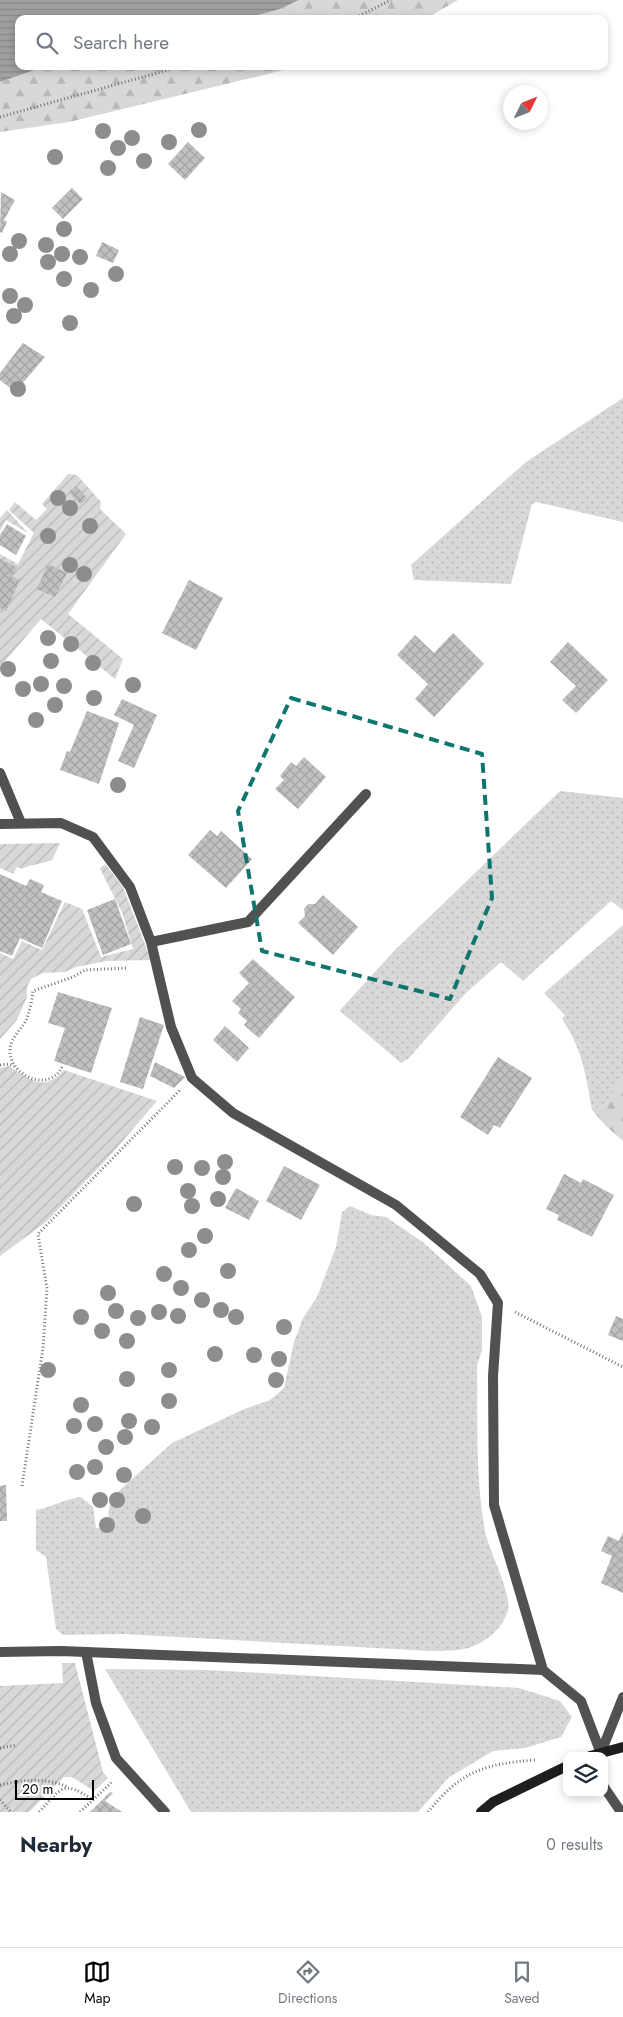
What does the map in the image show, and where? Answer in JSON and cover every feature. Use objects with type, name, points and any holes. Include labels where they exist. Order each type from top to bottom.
[{"type":"street","points":[[0,773],[21,823]]},
{"type":"street","points":[[151,942],[248,922],[366,794]]},
{"type":"street","points":[[0,824],[61,823],[93,837],[130,887],[151,942],[171,1027],[192,1078],[232,1113],[396,1205],[480,1274],[498,1303],[493,1376],[494,1505],[543,1670],[581,1702],[599,1752]]},
{"type":"street","points":[[0,1652],[86,1652],[543,1670]]},
{"type":"street","points":[[86,1652],[96,1703],[116,1758],[165,1812]]},
{"type":"street","points":[[601,1752],[623,1697]]},
{"type":"street","points":[[607,1752],[623,1747]]},
{"type":"street","points":[[481,1812],[493,1802],[563,1768]]},
{"type":"street","points":[[608,1793],[621,1812]]},
{"type":"path","points":[[361,15],[391,0]]},
{"type":"path","points":[[0,117],[168,70]]},
{"type":"path","points":[[16,1068],[10,1049],[12,1039],[27,1019],[33,991],[73,977],[85,970],[127,968]]},
{"type":"path","points":[[9,1064],[12,1059]]},
{"type":"path","points":[[0,1065],[9,1064],[26,1076],[40,1080],[55,1076],[62,1067]]},
{"type":"path","points":[[22,1486],[43,1348],[46,1289],[38,1234],[192,1078]]},
{"type":"path","points":[[498,1303],[623,1368]]},
{"type":"path","points":[[0,1748],[17,1745]]},
{"type":"path","points":[[428,1812],[446,1790],[478,1769],[515,1761],[544,1759]]},
{"type":"path","points":[[80,1812],[125,1769]]},
{"type":"path","points":[[0,1785],[37,1780],[53,1781],[76,1788],[93,1800]]},
{"type":"path","points":[[39,1812],[59,1791],[68,1787]]},
{"type":"path","points":[[0,1800],[11,1812]]},
{"type":"highlighted area","points":[[291,698],[482,754],[492,898],[450,999],[262,951],[238,811]]},
{"type":"green space","points":[[299,0],[458,0],[432,15],[258,15],[280,9]]},
{"type":"green space","points":[[34,70],[284,70],[69,122],[0,132],[0,82]]},
{"type":"green space","points":[[623,398],[623,522],[536,502],[532,504],[511,584],[414,580],[411,565],[526,462]]},
{"type":"green space","points":[[68,474],[77,475],[101,502],[100,509],[126,534],[68,614],[123,659],[115,679],[41,619],[0,667],[0,554],[18,564],[34,533],[9,510],[15,502],[36,520],[47,509],[42,504]]},
{"type":"green space","points":[[7,510],[28,533],[6,520],[0,531],[0,518]]},
{"type":"green space","points":[[560,791],[623,798],[623,910],[611,901],[523,981],[501,962],[466,993],[408,1059],[401,1063],[340,1011],[341,1009],[395,950]]},
{"type":"green space","points":[[60,843],[52,860],[22,869],[17,867],[13,874],[0,868],[0,844]]},
{"type":"green space","points":[[106,865],[123,887],[151,960],[106,961],[76,967],[65,972],[43,973],[31,979],[27,987],[27,997],[17,1020],[0,1039],[0,953],[13,959],[22,941],[42,950],[65,902],[82,909],[101,957],[133,949],[122,912],[100,869]]},
{"type":"green space","points":[[623,925],[623,1076],[605,1105],[592,1110],[579,1051],[562,1019],[565,1015],[544,993]]},
{"type":"green space","points":[[9,1066],[36,1082],[49,1081],[64,1070],[157,1101],[108,1158],[46,1222],[0,1256],[0,1068]]},
{"type":"green space","points":[[623,1076],[623,1141],[592,1110],[605,1105]]},
{"type":"green space","points":[[350,1206],[371,1215],[386,1217],[424,1243],[471,1286],[482,1317],[482,1350],[477,1366],[480,1490],[485,1531],[507,1594],[508,1610],[502,1623],[491,1635],[478,1644],[464,1649],[443,1651],[123,1634],[63,1635],[56,1629],[46,1557],[36,1550],[36,1510],[81,1497],[93,1507],[96,1528],[111,1529],[108,1513],[112,1497],[172,1443],[242,1410],[270,1400],[284,1388],[294,1342],[303,1318],[317,1297],[336,1247],[342,1212]]},
{"type":"green space","points":[[62,1663],[75,1663],[103,1772],[108,1778],[94,1791],[72,1777],[64,1777],[29,1812],[0,1812],[0,1686],[63,1683]]},
{"type":"green space","points":[[105,1669],[209,1670],[519,1688],[560,1701],[572,1717],[561,1737],[525,1748],[493,1751],[448,1778],[418,1812],[191,1812]]},
{"type":"shaded area","points":[[0,0],[299,0],[280,9],[258,15],[15,15],[15,70],[34,70],[0,82]]},
{"type":"building","points":[[188,142],[205,158],[185,180],[168,164]]},
{"type":"building","points":[[72,188],[83,199],[63,219],[52,208]]},
{"type":"building","points":[[1,192],[15,200],[4,220],[7,222],[2,233],[0,232]]},
{"type":"building","points":[[102,242],[119,250],[113,263],[96,256]]},
{"type":"building","points":[[23,343],[45,357],[15,392],[0,380],[0,373]]},
{"type":"building","points":[[76,486],[87,498],[80,504],[69,492]]},
{"type":"building","points":[[7,524],[26,536],[16,555],[0,545],[0,535]]},
{"type":"building","points":[[0,559],[17,567],[12,577],[20,580],[6,611],[0,608]]},
{"type":"building","points":[[48,564],[67,573],[55,597],[37,589]]},
{"type":"building","points":[[189,580],[223,598],[196,650],[162,633]]},
{"type":"building","points":[[453,633],[484,664],[434,717],[415,699],[428,684],[397,655],[415,635],[434,653]]},
{"type":"building","points":[[568,642],[608,680],[576,713],[562,700],[576,686],[550,662]]},
{"type":"building","points":[[122,699],[157,715],[134,768],[118,761],[134,725],[114,715]]},
{"type":"building","points":[[87,711],[119,723],[99,784],[60,770],[67,751],[70,752]]},
{"type":"building","points":[[304,757],[326,777],[298,809],[275,789],[284,780],[280,776],[291,762],[296,766]]},
{"type":"building","points":[[210,830],[217,836],[221,831],[252,859],[226,888],[188,855]]},
{"type":"building","points":[[0,874],[26,886],[30,879],[44,885],[41,892],[62,901],[42,948],[20,938],[12,956],[0,951]]},
{"type":"building","points":[[323,895],[358,927],[333,955],[298,923],[305,916],[304,909],[308,904],[315,904]]},
{"type":"building","points":[[115,899],[131,944],[103,955],[87,910]]},
{"type":"building","points":[[253,959],[295,997],[259,1038],[244,1025],[247,1021],[238,1013],[241,1009],[232,1001],[249,983],[239,973]]},
{"type":"building","points":[[58,992],[112,1008],[91,1073],[54,1061],[65,1028],[48,1023]]},
{"type":"building","points":[[140,1017],[164,1025],[143,1089],[120,1082]]},
{"type":"building","points":[[225,1026],[249,1048],[237,1062],[213,1040]]},
{"type":"building","points":[[498,1057],[532,1078],[500,1128],[494,1125],[488,1135],[460,1117]]},
{"type":"building","points":[[155,1062],[185,1077],[174,1088],[150,1076]]},
{"type":"building","points":[[284,1166],[320,1185],[301,1220],[266,1201]]},
{"type":"building","points":[[564,1174],[581,1183],[583,1179],[614,1195],[592,1237],[557,1220],[559,1215],[546,1209]]},
{"type":"building","points":[[236,1188],[259,1201],[249,1220],[225,1208]]},
{"type":"building","points":[[616,1316],[623,1319],[623,1341],[608,1335]]},
{"type":"building","points":[[6,1485],[7,1521],[0,1521],[0,1486]]},
{"type":"building","points":[[623,1532],[623,1593],[601,1583],[612,1556],[601,1551],[608,1536],[619,1541]]},
{"type":"building","points":[[110,1792],[113,1793],[105,1801],[122,1812],[90,1812]]}]
